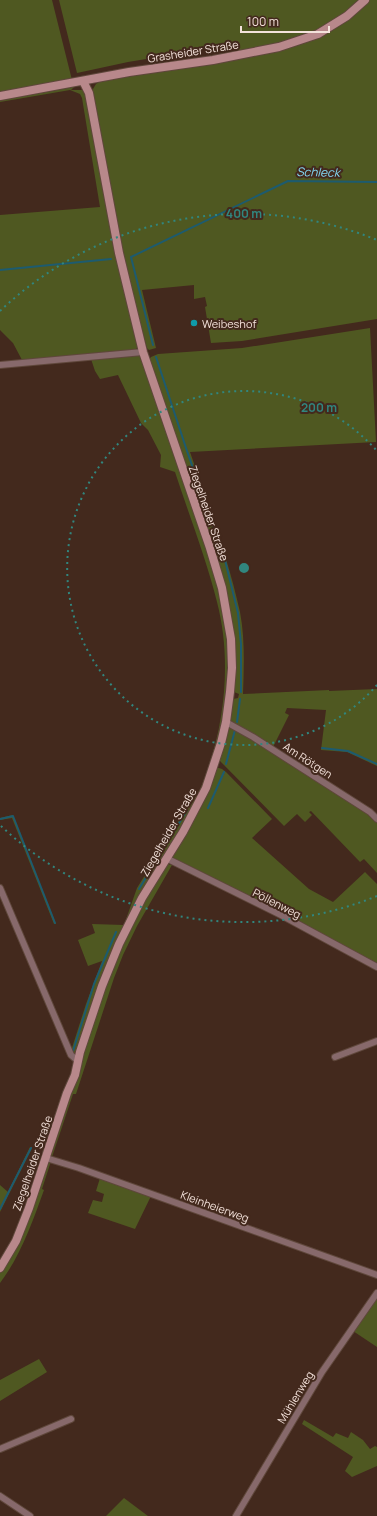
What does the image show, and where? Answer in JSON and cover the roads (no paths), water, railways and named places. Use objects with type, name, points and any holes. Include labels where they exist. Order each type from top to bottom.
[{"type":"street","name":"Grasheider Straße","points":[[0,96],[129,72],[213,60],[279,47],[318,34],[347,16],[365,0]]},
{"type":"street","name":"Ziegelheider Straße","points":[[0,1268],[22,1226],[67,1093],[75,1075],[102,986],[119,944],[142,898],[195,811],[206,788],[216,761],[226,722],[232,668],[231,639],[225,602],[210,548],[143,352],[119,255],[89,93],[83,81]]},
{"type":"street","points":[[0,365],[143,352]]},
{"type":"street","name":"Am Rötgen","points":[[226,722],[253,737],[377,818]]},
{"type":"street","name":"Pöllenweg","points":[[166,858],[281,916],[377,967]]},
{"type":"street","points":[[0,888],[71,1055],[78,1061]]},
{"type":"street","points":[[335,1057],[377,1041]]},
{"type":"street","name":"Kleinheierweg","points":[[46,1158],[94,1173],[377,1275]]},
{"type":"street","name":"Mühlenweg","points":[[236,1516],[322,1372],[377,1293]]},
{"type":"street","points":[[0,1450],[71,1419]]},
{"type":"street","points":[[0,1496],[30,1516]]},
{"type":"waterway","name":"Schleck","points":[[153,345],[131,257],[288,181],[377,182]]},
{"type":"waterway","name":"Schleck","points":[[0,270],[111,259]]},
{"type":"waterway","points":[[156,357],[224,556],[238,613],[241,644],[241,692]]},
{"type":"waterway","points":[[237,722],[240,699]]},
{"type":"waterway","points":[[226,764],[235,730]]},
{"type":"waterway","points":[[322,748],[348,751],[377,764]]},
{"type":"waterway","points":[[208,808],[224,772]]},
{"type":"waterway","points":[[139,889],[187,810]]},
{"type":"waterway","points":[[0,819],[13,816],[55,923]]},
{"type":"waterway","points":[[73,1051],[94,984],[116,932]]},
{"type":"waterway","points":[[0,1209],[31,1148]]},
{"type":"place","name":"Weibeshof","points":[[194,323]]}]
